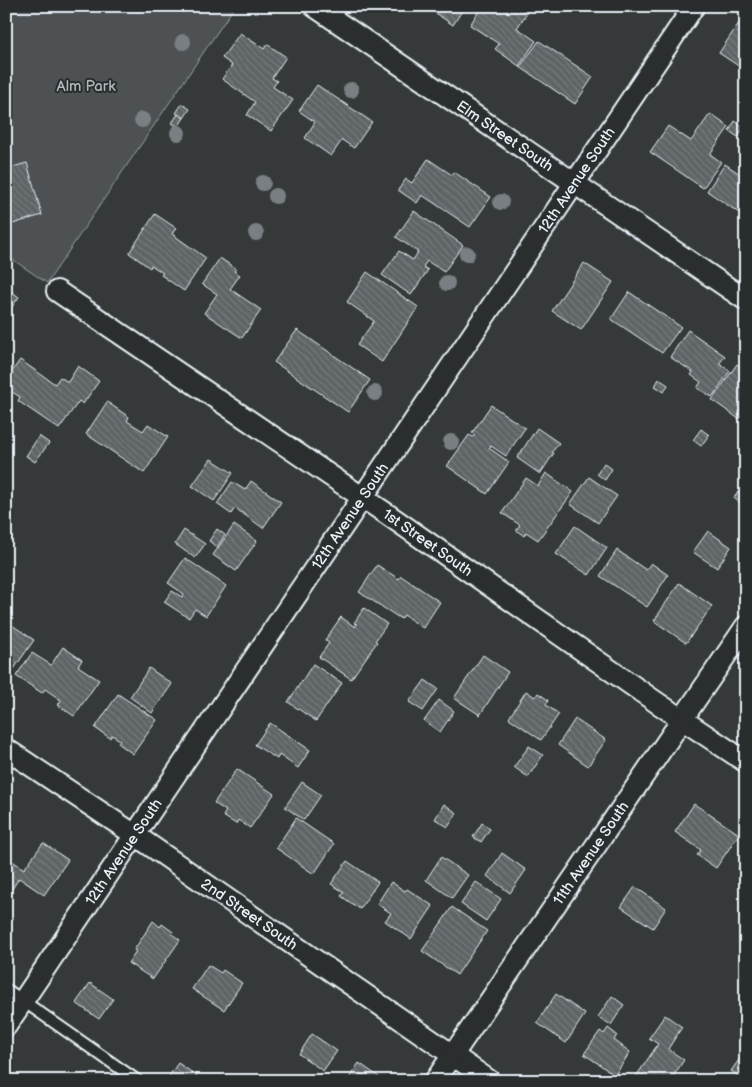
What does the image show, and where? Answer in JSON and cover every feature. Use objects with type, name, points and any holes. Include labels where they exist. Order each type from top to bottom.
[{"type":"street","name":"Elm Street South","points":[[314,6],[746,300]]},
{"type":"street","name":"12th Avenue South","points":[[6,1026],[694,6]]},
{"type":"street","name":"1st Street South","points":[[57,291],[362,497],[746,762]]},
{"type":"street","name":"11th Avenue South","points":[[435,1081],[746,626]]},
{"type":"street","name":"2nd Street South","points":[[6,749],[135,835],[490,1081]]},
{"type":"lane","points":[[6,990],[138,1081]]},
{"type":"green space","name":"Alm Park","points":[[6,6],[235,6],[47,283],[6,255]]},
{"type":"building","points":[[425,6],[465,6],[453,25]]},
{"type":"building","points":[[482,6],[517,6],[527,13],[517,28],[536,41],[519,66],[495,49],[499,44],[470,25]]},
{"type":"building","points":[[739,23],[746,27],[746,71],[719,53]]},
{"type":"building","points":[[240,33],[264,49],[267,44],[286,57],[272,78],[277,81],[273,87],[293,100],[271,131],[247,115],[255,102],[222,79],[232,65],[222,58]]},
{"type":"building","points":[[539,41],[593,77],[575,104],[520,67]]},
{"type":"building","points":[[317,85],[372,122],[354,148],[342,140],[331,156],[305,138],[315,122],[299,111]]},
{"type":"building","points":[[182,104],[190,109],[184,118],[176,113]]},
{"type":"building","points":[[178,114],[184,118],[178,127],[172,123]]},
{"type":"building","points":[[710,114],[729,127],[710,154],[721,162],[703,188],[650,152],[668,126],[691,141]]},
{"type":"building","points":[[735,121],[744,127],[738,137],[729,131]]},
{"type":"building","points":[[428,159],[452,175],[454,172],[491,197],[470,227],[422,195],[417,203],[398,190],[406,179],[412,183]]},
{"type":"building","points":[[27,163],[42,215],[6,226],[6,169]]},
{"type":"building","points":[[725,164],[746,178],[745,217],[707,191]]},
{"type":"building","points":[[414,211],[463,245],[444,272],[427,261],[423,267],[428,270],[411,295],[382,275],[399,251],[413,260],[418,252],[396,237]]},
{"type":"building","points":[[155,214],[176,228],[172,234],[206,258],[184,291],[161,275],[163,273],[151,265],[150,268],[129,253]]},
{"type":"building","points":[[220,258],[236,269],[234,271],[240,275],[230,289],[261,310],[242,338],[204,313],[217,294],[202,284]]},
{"type":"building","points":[[584,263],[613,282],[581,330],[552,311]]},
{"type":"building","points":[[367,272],[418,307],[382,362],[357,345],[374,321],[347,302]]},
{"type":"building","points":[[6,288],[19,297],[6,315]]},
{"type":"building","points":[[629,292],[681,327],[662,353],[611,319]]},
{"type":"building","points":[[297,330],[370,380],[348,412],[274,362]]},
{"type":"building","points":[[688,330],[725,356],[719,364],[730,371],[712,397],[697,388],[701,382],[691,375],[693,372],[670,357]]},
{"type":"building","points":[[20,360],[55,384],[60,377],[68,382],[78,366],[99,381],[83,404],[79,401],[59,429],[18,401],[20,397],[6,388],[6,380]]},
{"type":"building","points":[[737,364],[746,370],[746,410],[739,419],[712,400]]},
{"type":"building","points":[[659,379],[668,385],[664,392],[655,386]]},
{"type":"building","points":[[107,402],[129,417],[127,421],[143,431],[148,424],[168,437],[144,473],[86,434]]},
{"type":"building","points":[[491,405],[525,428],[506,456],[491,446],[489,448],[509,462],[487,494],[447,466],[469,435],[473,437],[475,435],[472,433]]},
{"type":"building","points":[[537,428],[559,443],[540,474],[517,458]]},
{"type":"building","points":[[701,429],[709,435],[701,446],[693,440]]},
{"type":"building","points":[[39,436],[49,443],[35,462],[26,456]]},
{"type":"building","points":[[211,459],[233,473],[214,501],[192,486]]},
{"type":"building","points":[[604,463],[612,469],[605,480],[597,474]]},
{"type":"building","points":[[546,473],[573,492],[538,540],[526,532],[524,536],[516,530],[520,525],[502,513],[526,478],[538,486]]},
{"type":"building","points":[[589,477],[617,496],[598,523],[570,504]]},
{"type":"building","points":[[251,481],[281,502],[263,528],[235,508],[231,514],[217,504],[232,482],[245,490]]},
{"type":"building","points":[[738,492],[745,496],[740,503],[734,498]]},
{"type":"building","points":[[234,525],[257,541],[236,571],[213,555]]},
{"type":"building","points":[[575,526],[607,548],[589,575],[556,554]]},
{"type":"building","points":[[217,529],[225,535],[217,547],[209,541]]},
{"type":"building","points":[[184,530],[205,544],[195,558],[175,544]]},
{"type":"building","points":[[708,531],[731,547],[717,568],[693,552]]},
{"type":"building","points":[[617,550],[646,570],[651,563],[668,575],[647,607],[600,576]]},
{"type":"building","points":[[185,558],[226,586],[206,616],[195,609],[189,618],[164,602],[172,591],[182,597],[184,594],[168,583]]},
{"type":"building","points":[[377,565],[399,579],[401,576],[440,602],[423,628],[404,615],[401,619],[359,592]]},
{"type":"building","points":[[679,583],[712,606],[686,643],[654,621]]},
{"type":"building","points":[[364,608],[387,624],[351,679],[319,657],[329,643],[325,640],[341,617],[355,627],[357,624],[354,623]]},
{"type":"building","points":[[6,621],[34,640],[11,673],[6,670]]},
{"type":"building","points":[[63,647],[82,660],[78,666],[99,680],[74,716],[58,705],[61,700],[45,689],[42,693],[16,676],[32,653],[51,665]]},
{"type":"building","points":[[483,655],[508,672],[480,715],[454,698]]},
{"type":"building","points":[[313,664],[342,683],[316,721],[288,702]]},
{"type":"building","points":[[149,668],[172,684],[152,713],[130,697]]},
{"type":"building","points":[[425,680],[438,689],[423,711],[409,702]]},
{"type":"building","points":[[526,691],[535,697],[538,693],[548,700],[546,705],[559,714],[541,740],[509,718]]},
{"type":"building","points":[[118,694],[157,720],[133,754],[118,743],[120,740],[112,735],[110,738],[95,728]]},
{"type":"building","points":[[439,700],[454,711],[440,732],[424,721]]},
{"type":"building","points":[[575,719],[606,740],[588,766],[558,745]]},
{"type":"building","points":[[270,723],[310,750],[298,768],[279,755],[277,759],[255,745]]},
{"type":"building","points":[[529,746],[543,755],[528,777],[514,767]]},
{"type":"building","points":[[237,769],[274,794],[250,828],[238,820],[236,824],[223,816],[226,811],[214,803]]},
{"type":"building","points":[[302,782],[321,795],[304,820],[285,807]]},
{"type":"building","points":[[444,804],[457,813],[448,827],[435,819]]},
{"type":"building","points":[[694,804],[739,834],[716,868],[697,855],[701,850],[675,832]]},
{"type":"building","points":[[296,818],[334,844],[314,874],[276,848]]},
{"type":"building","points":[[482,823],[490,829],[481,842],[473,837]]},
{"type":"building","points":[[43,843],[68,860],[44,895],[19,878],[12,889],[6,884],[6,867],[11,860],[24,869]]},
{"type":"building","points":[[502,853],[526,870],[510,893],[487,876]]},
{"type":"building","points":[[441,857],[468,875],[452,898],[426,880]]},
{"type":"building","points":[[746,857],[746,874],[738,869]]},
{"type":"building","points":[[347,861],[378,882],[360,909],[341,896],[344,892],[331,884]]},
{"type":"building","points":[[391,882],[405,891],[407,889],[433,906],[411,939],[385,921],[391,913],[377,904]]},
{"type":"building","points":[[476,882],[501,899],[486,921],[461,904]]},
{"type":"building","points":[[635,887],[666,908],[653,928],[621,907]]},
{"type":"building","points":[[452,907],[487,931],[457,975],[422,951]]},
{"type":"building","points":[[153,921],[160,927],[162,924],[180,940],[153,979],[128,963]]},
{"type":"building","points":[[208,965],[221,973],[223,970],[242,983],[224,1010],[192,989]]},
{"type":"building","points":[[90,983],[113,999],[99,1019],[76,1003]]},
{"type":"building","points":[[556,994],[585,1014],[566,1043],[537,1023]]},
{"type":"building","points":[[612,996],[624,1005],[611,1025],[598,1017]]},
{"type":"building","points":[[665,1015],[682,1027],[668,1049],[684,1060],[670,1081],[633,1081],[658,1044],[649,1038]]},
{"type":"building","points":[[608,1028],[617,1035],[614,1040],[630,1052],[615,1075],[584,1054],[600,1031],[604,1034]]},
{"type":"building","points":[[312,1034],[337,1051],[323,1071],[299,1054]]},
{"type":"building","points":[[746,1050],[746,1081],[745,1081],[731,1071]]},
{"type":"building","points":[[178,1063],[197,1076],[194,1081],[170,1081],[167,1079]]},
{"type":"building","points":[[359,1063],[382,1079],[381,1081],[347,1081]]}]
